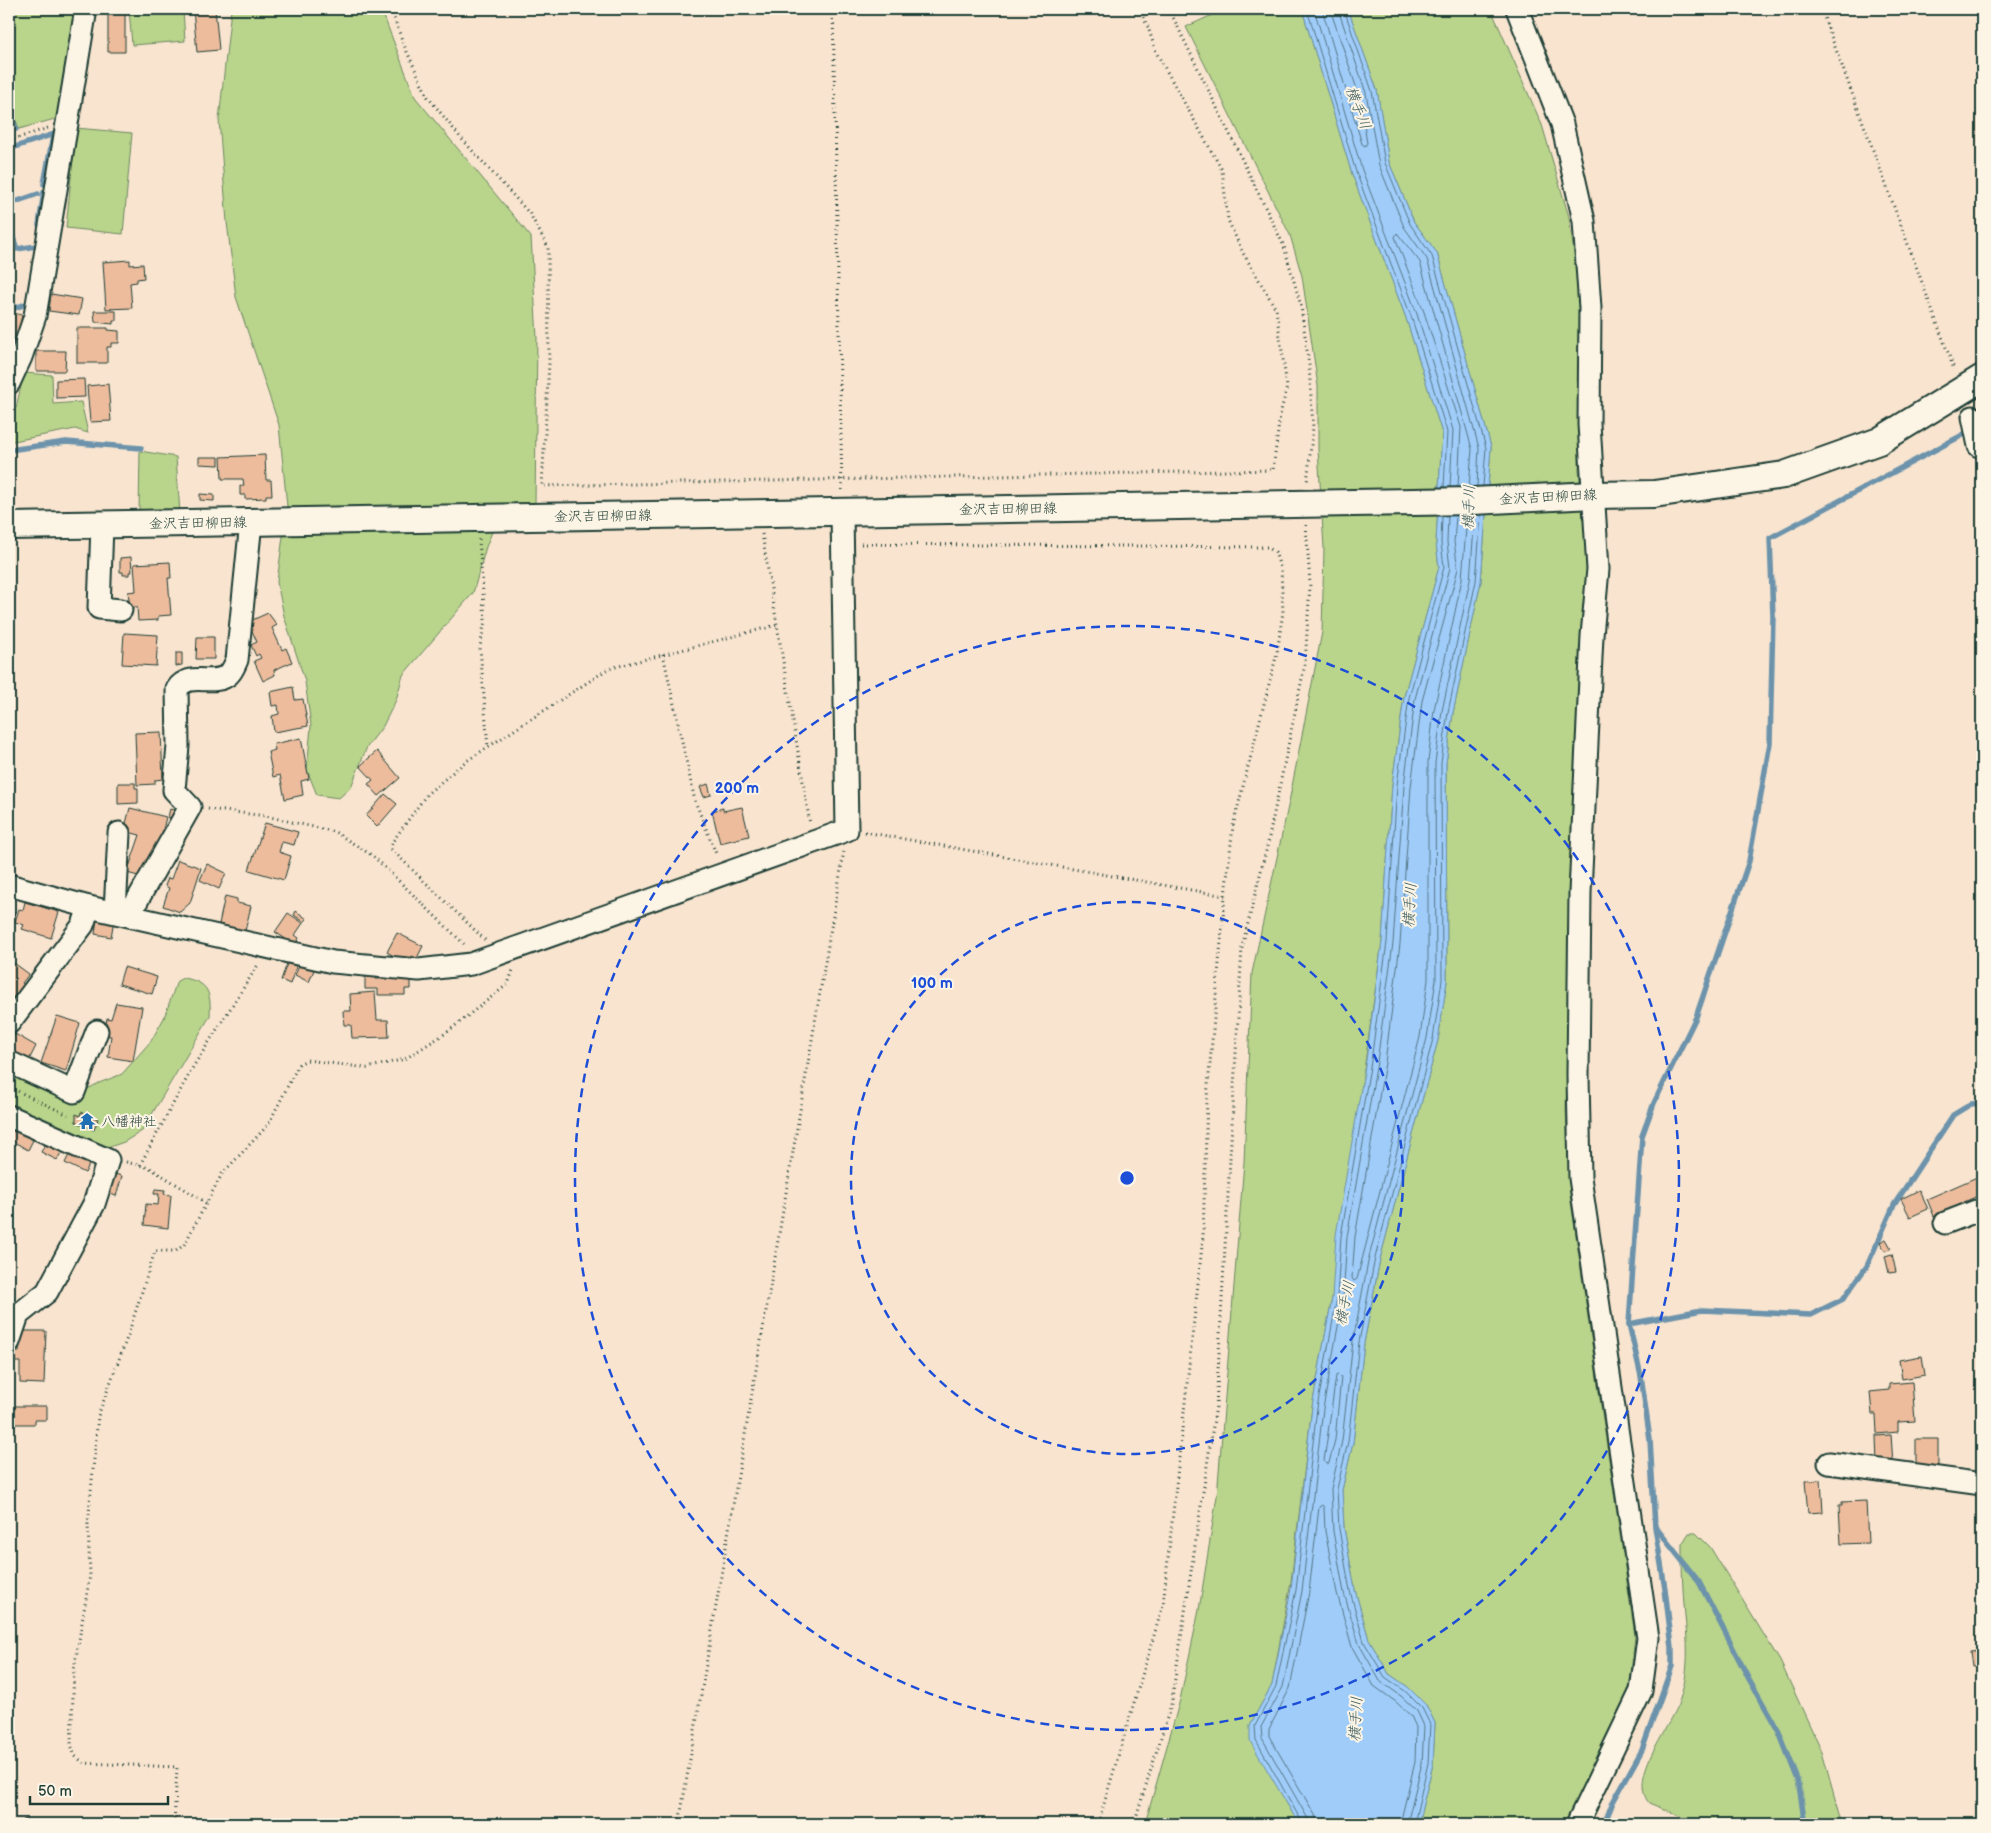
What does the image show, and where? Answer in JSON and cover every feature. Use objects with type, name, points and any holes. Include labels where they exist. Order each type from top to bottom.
[{"type":"main road","name":"金沢吉田柳田線","points":[[9,526],[1474,501],[1594,494],[1654,494],[1784,475],[1879,441],[1972,384]]},
{"type":"street","points":[[9,382],[21,357],[35,316],[86,9]]},
{"type":"street","points":[[1517,9],[1562,124],[1584,221],[1590,308],[1589,424],[1598,569],[1592,636],[1580,893],[1578,1075],[1580,1178],[1648,1638],[1641,1691],[1577,1824]]},
{"type":"street","points":[[1973,416],[1979,446]]},
{"type":"street","points":[[9,885],[89,907],[333,962],[366,967],[419,970],[472,964],[847,830],[842,512]]},
{"type":"street","points":[[122,913],[190,807],[174,790],[178,746],[177,689],[181,682],[188,680],[220,678],[228,675],[237,660],[251,522]]},
{"type":"street","points":[[102,525],[99,608],[121,610]]},
{"type":"street","points":[[119,833],[122,913]]},
{"type":"street","points":[[9,1023],[83,925],[89,907]]},
{"type":"street","points":[[9,1062],[74,1092],[97,1031]]},
{"type":"street","points":[[9,1116],[108,1160],[94,1204],[47,1292],[18,1315],[9,1342]]},
{"type":"street","points":[[1945,1222],[1976,1211],[1982,1212]]},
{"type":"street","points":[[1829,1463],[1982,1484]]},
{"type":"path","points":[[391,9],[403,43],[428,97],[460,137],[530,214],[548,247],[549,363],[542,486],[1272,470],[1280,416],[1287,388],[1276,309],[1243,253],[1228,220],[1222,170],[1156,52],[1148,26],[1139,9]]},
{"type":"path","points":[[833,9],[842,512]]},
{"type":"path","points":[[1134,1824],[1171,1706],[1216,1406],[1242,947],[1267,846],[1305,664],[1310,584],[1305,503],[1313,427],[1309,365],[1301,306],[1284,246],[1169,9]]},
{"type":"path","points":[[1821,9],[1972,384]]},
{"type":"path","points":[[9,141],[68,121]]},
{"type":"path","points":[[758,514],[814,842]]},
{"type":"path","points":[[477,519],[485,620],[480,647],[488,748]]},
{"type":"path","points":[[861,554],[861,544],[1267,547],[1275,552],[1280,570],[1283,612],[1277,653],[1234,826],[1225,896],[1207,1097],[1203,1237],[1162,1605],[1098,1824]]},
{"type":"path","points":[[490,957],[391,849],[393,841],[427,794],[465,762],[608,668],[777,626]]},
{"type":"path","points":[[663,654],[696,801],[725,874]]},
{"type":"path","points":[[174,1824],[177,1767],[84,1763],[75,1756],[71,1745],[74,1670],[90,1575],[88,1524],[98,1416],[128,1335],[155,1251],[176,1251],[184,1245],[222,1174],[268,1126],[299,1064],[307,1060],[367,1068],[405,1059],[446,1033],[508,984],[514,965],[490,957],[373,856],[335,832],[266,816],[190,807]]},
{"type":"path","points":[[679,1824],[847,830],[1225,896]]},
{"type":"path","points":[[140,1165],[193,1067],[268,947]]},
{"type":"path","points":[[9,1087],[68,1115]]},
{"type":"path","points":[[108,1160],[150,1168],[207,1203]]},
{"type":"green space","points":[[9,9],[81,9],[62,117],[19,129],[9,100]]},
{"type":"green space","points":[[129,9],[183,9],[185,41],[132,45]]},
{"type":"green space","points":[[231,9],[381,9],[415,97],[531,237],[537,338],[535,504],[503,504],[486,547],[473,593],[403,675],[396,700],[383,726],[367,747],[351,787],[339,798],[317,795],[307,770],[311,726],[305,681],[284,616],[277,582],[287,506],[279,425],[236,297],[227,222],[219,120]]},
{"type":"green space","points":[[1225,9],[1302,9],[1352,174],[1406,318],[1442,433],[1436,543],[1439,567],[1404,697],[1392,785],[1382,942],[1332,1298],[1312,1407],[1291,1582],[1272,1685],[1250,1725],[1273,1779],[1299,1824],[1145,1824],[1180,1700],[1199,1610],[1217,1496],[1244,1162],[1252,973],[1289,802],[1322,632],[1324,548],[1318,449],[1318,386],[1302,276],[1290,235],[1186,27]]},
{"type":"green space","points":[[1348,9],[1491,9],[1542,125],[1569,217],[1582,311],[1579,470],[1587,545],[1587,583],[1571,932],[1566,1110],[1570,1195],[1635,1636],[1629,1692],[1566,1824],[1418,1824],[1433,1764],[1435,1723],[1426,1705],[1408,1687],[1389,1674],[1369,1640],[1355,1590],[1344,1528],[1342,1490],[1353,1443],[1364,1343],[1380,1259],[1438,1040],[1447,981],[1446,763],[1453,713],[1481,581],[1491,447],[1437,253],[1414,222],[1389,162],[1377,90]]},
{"type":"green space","points":[[76,128],[132,133],[123,234],[66,228]]},
{"type":"green space","points":[[24,373],[52,375],[53,404],[81,402],[88,433],[75,429],[9,442],[9,413],[16,408]]},
{"type":"green space","points":[[140,451],[176,457],[180,513],[139,513]]},
{"type":"green space","points":[[183,978],[198,982],[207,990],[210,1001],[210,1016],[142,1131],[124,1142],[101,1150],[9,1103],[9,1068],[78,1094],[122,1074],[151,1041],[164,1018],[177,981]]},
{"type":"green space","points":[[1689,1533],[1696,1533],[1710,1547],[1780,1661],[1822,1752],[1842,1824],[1700,1824],[1649,1803],[1644,1792],[1643,1779],[1653,1751],[1680,1699],[1686,1671],[1687,1644],[1682,1544]]},
{"type":"water","name":"横手川","points":[[1302,9],[1348,9],[1377,90],[1389,162],[1414,222],[1437,253],[1491,447],[1481,581],[1453,713],[1446,763],[1447,981],[1438,1040],[1380,1259],[1364,1343],[1353,1443],[1342,1490],[1344,1528],[1355,1590],[1369,1640],[1389,1674],[1408,1687],[1426,1705],[1435,1723],[1433,1764],[1418,1824],[1299,1824],[1250,1741],[1250,1725],[1272,1685],[1291,1589],[1312,1407],[1332,1298],[1336,1235],[1366,1060],[1382,942],[1392,785],[1404,697],[1439,567],[1436,543],[1442,433],[1406,318],[1352,174]]},
{"type":"building","points":[[193,9],[215,9],[219,50],[197,52]]},
{"type":"building","points":[[108,11],[125,12],[125,52],[108,52]]},
{"type":"building","points":[[130,260],[130,265],[143,264],[144,278],[130,283],[132,308],[106,309],[103,262]]},
{"type":"building","points":[[51,294],[82,299],[79,315],[49,311]]},
{"type":"building","points":[[94,311],[116,311],[116,321],[113,321],[113,324],[95,322]]},
{"type":"building","points":[[9,312],[22,315],[18,336],[9,334]]},
{"type":"building","points":[[77,328],[108,328],[108,330],[119,331],[119,343],[111,343],[111,347],[107,347],[107,363],[77,363]]},
{"type":"building","points":[[36,351],[66,351],[65,371],[36,371]]},
{"type":"building","points":[[84,379],[85,397],[56,398],[56,380]]},
{"type":"building","points":[[108,384],[111,421],[90,422],[87,386]]},
{"type":"building","points":[[265,455],[266,480],[271,480],[272,495],[266,495],[266,498],[245,499],[245,495],[240,495],[240,486],[244,486],[243,479],[222,479],[221,457]]},
{"type":"building","points":[[199,457],[219,457],[219,465],[199,464]]},
{"type":"building","points":[[200,494],[214,495],[214,501],[200,500]]},
{"type":"building","points":[[131,557],[132,572],[129,572],[129,575],[123,575],[123,572],[120,572],[120,558]]},
{"type":"building","points":[[170,562],[171,578],[168,578],[171,615],[158,616],[158,620],[138,621],[137,607],[130,607],[128,592],[136,591],[134,564]]},
{"type":"building","points":[[268,613],[277,625],[272,628],[282,650],[286,648],[292,662],[274,670],[275,675],[263,681],[254,661],[261,658],[259,654],[256,656],[251,645],[257,642],[248,622]]},
{"type":"building","points":[[124,633],[158,635],[156,666],[122,664]]},
{"type":"building","points":[[197,637],[214,637],[214,659],[196,659]]},
{"type":"building","points":[[176,653],[182,653],[182,665],[176,666]]},
{"type":"building","points":[[293,687],[295,700],[303,699],[308,726],[274,732],[272,716],[279,714],[278,705],[272,706],[270,692]]},
{"type":"building","points":[[161,732],[163,779],[155,780],[155,784],[137,785],[135,733]]},
{"type":"building","points":[[301,738],[309,779],[301,781],[303,795],[285,799],[280,775],[273,777],[268,752],[275,750],[274,744]]},
{"type":"building","points":[[377,751],[400,778],[379,796],[368,784],[373,780],[360,766]]},
{"type":"building","points":[[118,783],[135,783],[135,788],[138,788],[138,803],[118,804]]},
{"type":"building","points":[[708,784],[711,795],[704,797],[700,787]]},
{"type":"building","points":[[385,794],[397,804],[377,827],[366,816]]},
{"type":"building","points":[[742,807],[749,836],[720,843],[712,811],[723,808],[723,811]]},
{"type":"building","points":[[130,808],[166,817],[157,855],[150,863],[146,862],[142,877],[127,873],[140,835],[124,831]]},
{"type":"building","points":[[170,809],[177,811],[175,820],[168,817]]},
{"type":"building","points":[[265,823],[298,832],[294,845],[282,842],[279,852],[291,856],[284,880],[249,870]]},
{"type":"building","points":[[178,860],[201,868],[190,903],[180,912],[163,906],[169,888],[165,886],[168,878],[171,879]]},
{"type":"building","points":[[207,864],[226,873],[219,889],[200,880]]},
{"type":"building","points":[[225,896],[237,899],[237,903],[251,906],[245,931],[219,924]]},
{"type":"building","points":[[25,902],[59,912],[51,938],[22,929],[24,925],[15,922],[19,909],[23,910]]},
{"type":"building","points":[[9,911],[15,913],[9,932]]},
{"type":"building","points":[[296,911],[307,919],[304,922],[294,915]]},
{"type":"building","points":[[288,913],[303,923],[295,935],[299,938],[295,945],[275,932]]},
{"type":"building","points":[[97,918],[114,920],[111,937],[95,934]]},
{"type":"building","points":[[397,933],[423,946],[417,958],[412,956],[411,959],[399,959],[387,952]]},
{"type":"building","points":[[288,961],[297,964],[290,984],[281,980]]},
{"type":"building","points":[[14,963],[29,974],[22,983],[25,985],[9,1006],[9,970]]},
{"type":"building","points":[[300,964],[314,970],[309,982],[295,975]]},
{"type":"building","points":[[124,967],[157,977],[152,994],[119,984]]},
{"type":"building","points":[[376,976],[376,979],[411,978],[411,989],[405,989],[405,995],[378,995],[378,989],[365,989],[365,977]]},
{"type":"building","points":[[375,992],[377,1020],[388,1020],[389,1037],[352,1038],[351,1025],[344,1025],[343,1011],[351,1011],[350,994]]},
{"type":"building","points":[[116,1003],[142,1007],[133,1061],[108,1057],[111,1036],[104,1035],[107,1018],[111,1019]]},
{"type":"building","points":[[57,1016],[80,1023],[66,1071],[41,1063]]},
{"type":"building","points":[[15,1034],[36,1046],[27,1064],[9,1054],[9,1045]]},
{"type":"building","name":"八幡神社","points":[[81,1112],[98,1119],[94,1130],[76,1122],[76,1114],[80,1116]]},
{"type":"building","points":[[9,1122],[35,1136],[28,1150],[9,1139]]},
{"type":"building","points":[[47,1141],[63,1149],[57,1160],[41,1152]]},
{"type":"building","points":[[71,1151],[91,1161],[85,1173],[65,1163]]},
{"type":"building","points":[[115,1174],[122,1176],[116,1196],[105,1192],[109,1179],[113,1180]]},
{"type":"building","points":[[1977,1177],[1982,1194],[1964,1202],[1967,1207],[1936,1221],[1927,1199]]},
{"type":"building","points":[[155,1189],[165,1190],[164,1194],[171,1195],[168,1228],[144,1225],[146,1204],[158,1205],[159,1194],[154,1194]]},
{"type":"building","points":[[1919,1190],[1928,1209],[1910,1217],[1901,1199]]},
{"type":"building","points":[[1886,1239],[1891,1248],[1885,1251],[1880,1242]]},
{"type":"building","points":[[1892,1254],[1896,1272],[1889,1273],[1885,1256]]},
{"type":"building","points":[[20,1331],[46,1331],[44,1384],[20,1383],[20,1362],[15,1362],[15,1352],[19,1352]]},
{"type":"building","points":[[1922,1356],[1925,1375],[1902,1379],[1899,1360]]},
{"type":"building","points":[[1912,1382],[1915,1421],[1898,1422],[1898,1432],[1877,1434],[1876,1414],[1872,1414],[1870,1392],[1889,1390],[1889,1384]]},
{"type":"building","points":[[9,1406],[47,1406],[47,1420],[35,1420],[35,1424],[9,1424]]},
{"type":"building","points":[[1891,1435],[1893,1464],[1877,1464],[1876,1436]]},
{"type":"building","points":[[1916,1439],[1938,1439],[1938,1469],[1916,1468]]},
{"type":"building","points":[[1821,1480],[1823,1512],[1808,1513],[1805,1481]]},
{"type":"building","points":[[1866,1501],[1868,1543],[1841,1544],[1839,1505],[1842,1505],[1842,1502]]},
{"type":"building","points":[[1982,1645],[1982,1665],[1972,1666],[1970,1651],[1981,1650]]},
{"type":"building","points":[[23,1819],[37,1822],[37,1824],[22,1824]]},
{"type":"waterway","points":[[9,107],[16,129]]},
{"type":"waterway","points":[[9,149],[54,134]]},
{"type":"waterway","points":[[44,184],[53,136]]},
{"type":"waterway","points":[[39,225],[44,192]]},
{"type":"waterway","points":[[9,204],[38,194]]},
{"type":"waterway","points":[[9,225],[17,249],[36,246]]},
{"type":"waterway","points":[[9,310],[26,304]]},
{"type":"waterway","points":[[1604,1824],[1613,1802],[1642,1750],[1672,1666],[1672,1647],[1665,1589],[1655,1527],[1650,1440],[1641,1376],[1629,1324],[1642,1136],[1654,1103],[1696,1017],[1749,861],[1770,743],[1773,617],[1770,538],[1972,430]]},
{"type":"waterway","points":[[9,450],[66,442],[141,448]]},
{"type":"waterway","points":[[1629,1324],[1702,1310],[1811,1315],[1843,1299],[1867,1266],[1894,1205],[1953,1115],[1971,1104],[1982,1103]]},
{"type":"waterway","points":[[1657,1529],[1699,1582],[1749,1679],[1779,1732],[1798,1780],[1805,1824]]},
{"type":"place","name":"八幡神社","points":[[87,1121]]}]
